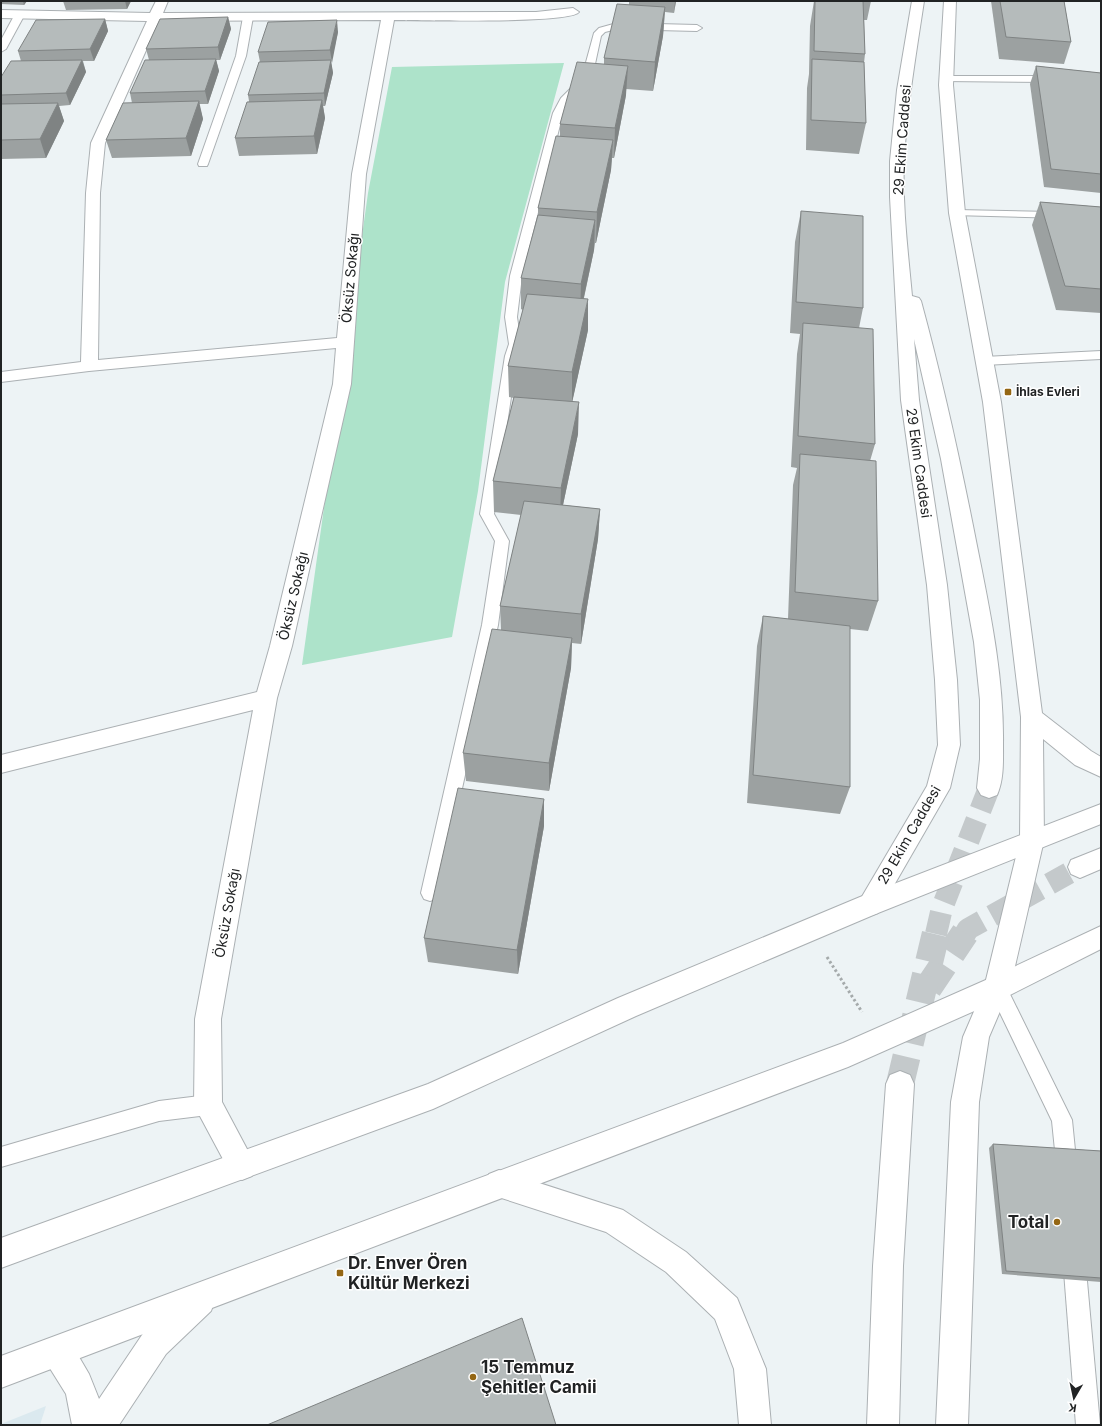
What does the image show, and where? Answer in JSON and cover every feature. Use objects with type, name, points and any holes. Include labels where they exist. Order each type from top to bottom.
[{"type":"main road","points":[[47,15],[55,1]]},
{"type":"main road","points":[[89,366],[92,194],[98,143],[162,1]]},
{"type":"main road","name":"29 Ekim Caddesi","points":[[869,905],[938,788],[948,745],[946,680],[937,585],[910,400],[897,198],[898,161],[904,90],[918,1]]},
{"type":"main road","points":[[950,1],[946,79],[957,213],[992,402],[1032,717],[1032,840],[997,988],[976,1037],[965,1102],[952,1425]]},
{"type":"main road","points":[[1,14],[155,17],[250,12],[362,12],[388,17],[451,11],[536,16],[573,12]]},
{"type":"main road","name":"Öksüz Sokağı","points":[[242,1166],[208,1104],[208,1019],[266,698],[281,646],[342,384],[359,174],[388,17]]},
{"type":"main road","points":[[901,261],[922,334],[959,503],[984,642],[993,713],[993,760],[989,788]]},
{"type":"main road","points":[[1,377],[89,366],[345,342]]},
{"type":"main road","points":[[1,764],[266,698]]},
{"type":"main road","points":[[1032,717],[1083,758],[1101,768]]},
{"type":"main road","points":[[1,1253],[37,1238],[242,1166],[433,1096],[627,1007],[869,905],[1101,814]]},
{"type":"main road","points":[[1080,867],[1101,858]]},
{"type":"main road","points":[[1,1372],[848,1054],[997,988],[1101,937]]},
{"type":"main road","points":[[883,1425],[888,1266],[900,1084]]},
{"type":"main road","points":[[499,1184],[614,1220],[676,1262],[721,1304],[726,1309],[750,1369],[755,1425]]},
{"type":"main road","points":[[100,1425],[155,1343],[206,1294]]},
{"type":"main road","points":[[57,1351],[80,1386],[86,1405],[88,1425]]},
{"type":"lane","points":[[203,164],[241,56],[250,12]]},
{"type":"lane","points":[[1,49],[20,14]]},
{"type":"lane","points":[[430,893],[490,625],[502,541],[487,514],[511,356],[515,344],[511,317],[516,276],[558,113],[564,100],[587,78],[597,35],[602,30],[617,26],[697,28]]},
{"type":"lane","points":[[946,79],[1062,78]]},
{"type":"lane","points":[[957,213],[1101,216]]},
{"type":"lane","points":[[984,361],[1101,355]]},
{"type":"lane","points":[[997,988],[1062,1120],[1068,1191]]},
{"type":"lane","points":[[1,1157],[159,1111],[208,1104]]},
{"type":"lane","points":[[1072,1238],[1088,1425]]},
{"type":"path","points":[[810,930],[879,1040]]},
{"type":"shaded area","points":[[46,1406],[40,1425],[1,1425],[1,1424]]},
{"type":"green space","points":[[564,63],[505,282],[478,491],[452,637],[302,665],[368,193],[392,67]]},
{"type":"building","points":[[815,1],[863,1],[865,54],[814,51]]},
{"type":"building","points":[[1000,1],[1064,1],[1071,42],[1006,37]]},
{"type":"building","points":[[617,4],[665,7],[655,62],[604,58]]},
{"type":"building","points":[[228,17],[218,47],[146,49],[160,19]]},
{"type":"building","points":[[105,19],[90,49],[18,51],[36,20]]},
{"type":"building","points":[[337,20],[330,50],[258,52],[268,22]]},
{"type":"building","points":[[216,59],[205,91],[130,93],[145,60]]},
{"type":"building","points":[[812,59],[864,62],[866,123],[811,120]]},
{"type":"building","points":[[82,60],[66,93],[1,95],[1,77],[11,61]]},
{"type":"building","points":[[331,60],[324,93],[248,95],[259,62]]},
{"type":"building","points":[[577,62],[628,66],[615,128],[560,124]]},
{"type":"building","points":[[1036,66],[1101,73],[1101,174],[1051,169]]},
{"type":"building","points":[[322,100],[314,136],[235,138],[247,102]]},
{"type":"building","points":[[199,101],[186,138],[106,140],[123,103]]},
{"type":"building","points":[[58,103],[40,139],[1,140],[1,104]]},
{"type":"building","points":[[556,136],[613,140],[597,212],[538,208]]},
{"type":"building","points":[[1040,202],[1101,207],[1101,289],[1065,286]]},
{"type":"building","points":[[801,211],[863,216],[863,308],[796,302]]},
{"type":"building","points":[[538,215],[595,220],[581,284],[521,278]]},
{"type":"building","points":[[527,294],[588,299],[572,372],[508,366]]},
{"type":"building","points":[[803,323],[873,329],[875,444],[798,436]]},
{"type":"building","points":[[514,397],[579,402],[561,488],[493,481]]},
{"type":"building","points":[[800,454],[876,461],[878,601],[795,592]]},
{"type":"building","points":[[524,501],[600,509],[581,614],[500,606]]},
{"type":"building","points":[[763,616],[850,626],[850,787],[753,775]]},
{"type":"building","points":[[492,629],[572,638],[549,763],[463,753]]},
{"type":"building","points":[[458,788],[544,799],[517,950],[424,938]]},
{"type":"building","points":[[993,1144],[1101,1151],[1101,1278],[1006,1271]]},
{"type":"building","name":"15 Temmuz Şehitler Camii","points":[[522,1318],[556,1425],[267,1425]]},
{"type":"tunnel","points":[[936,934],[942,908],[989,788]]},
{"type":"tunnel","points":[[965,934],[968,929],[1080,867]]},
{"type":"tunnel","points":[[900,1084],[936,933]]},
{"type":"tunnel","points":[[928,988],[965,933]]},
{"type":"place","name":"İhlas Evleri","points":[[1008,392]]},
{"type":"place","name":"Total","points":[[1057,1222]]},
{"type":"place","name":"Dr. Enver Ören Kültür Merkezi","points":[[340,1273]]},
{"type":"place","name":"15 Temmuz Şehitler Camii","points":[[473,1377]]}]
